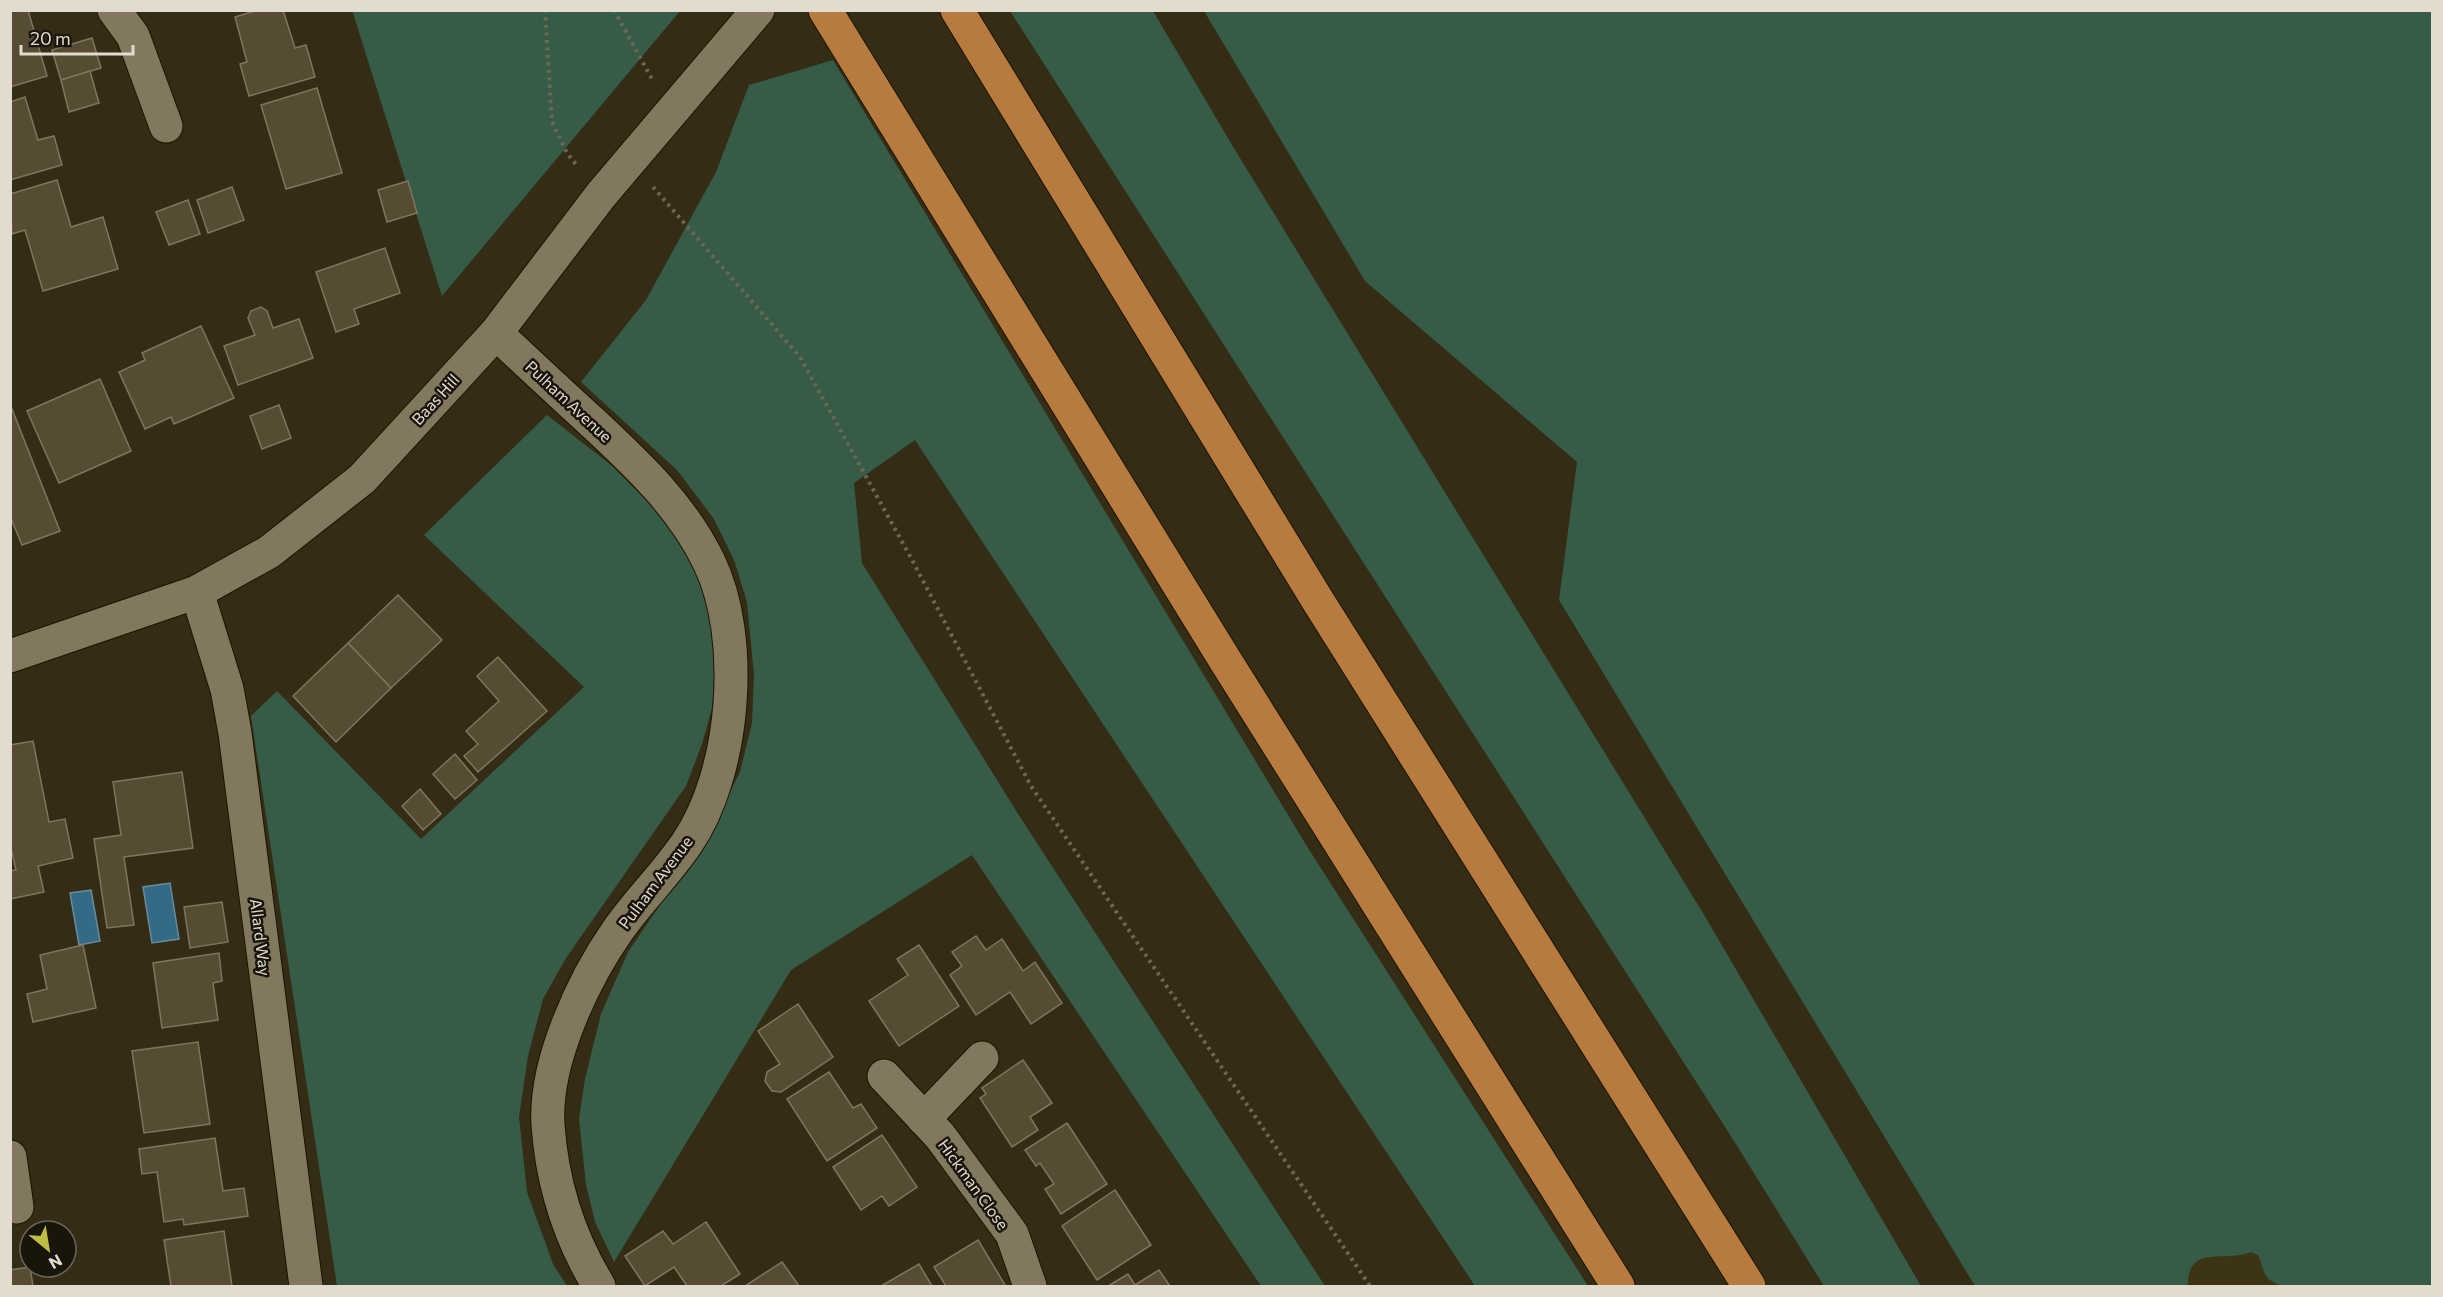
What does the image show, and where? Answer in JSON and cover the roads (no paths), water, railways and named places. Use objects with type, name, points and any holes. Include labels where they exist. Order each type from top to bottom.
[{"type":"highway","points":[[825,10],[1226,660],[1618,1287]]},
{"type":"highway","points":[[957,10],[1318,601],[1749,1287]]},
{"type":"street","points":[[114,10],[133,36],[166,126]]},
{"type":"street","name":"Baas Hill","points":[[10,656],[197,592],[269,552],[362,479],[496,333],[601,195],[749,20]]},
{"type":"street","name":"Pulham Avenue","points":[[496,333],[648,475],[684,518],[709,562],[723,599],[729,649],[732,685],[729,718],[721,762],[704,813],[687,843],[618,931],[589,979],[566,1027],[552,1082],[548,1123],[556,1179],[569,1229],[599,1287]]},
{"type":"street","name":"Allard Way","points":[[197,592],[227,689],[235,733],[306,1287]]},
{"type":"street","points":[[924,1119],[982,1058]]},
{"type":"street","name":"Hickman Close","points":[[884,1076],[940,1136],[1012,1234],[1030,1287]]},
{"type":"street","points":[[10,1157],[17,1207]]},
{"type":"water","points":[[170,883],[179,939],[152,943],[143,887]]},
{"type":"water","points":[[91,890],[100,941],[79,945],[70,893]]}]
